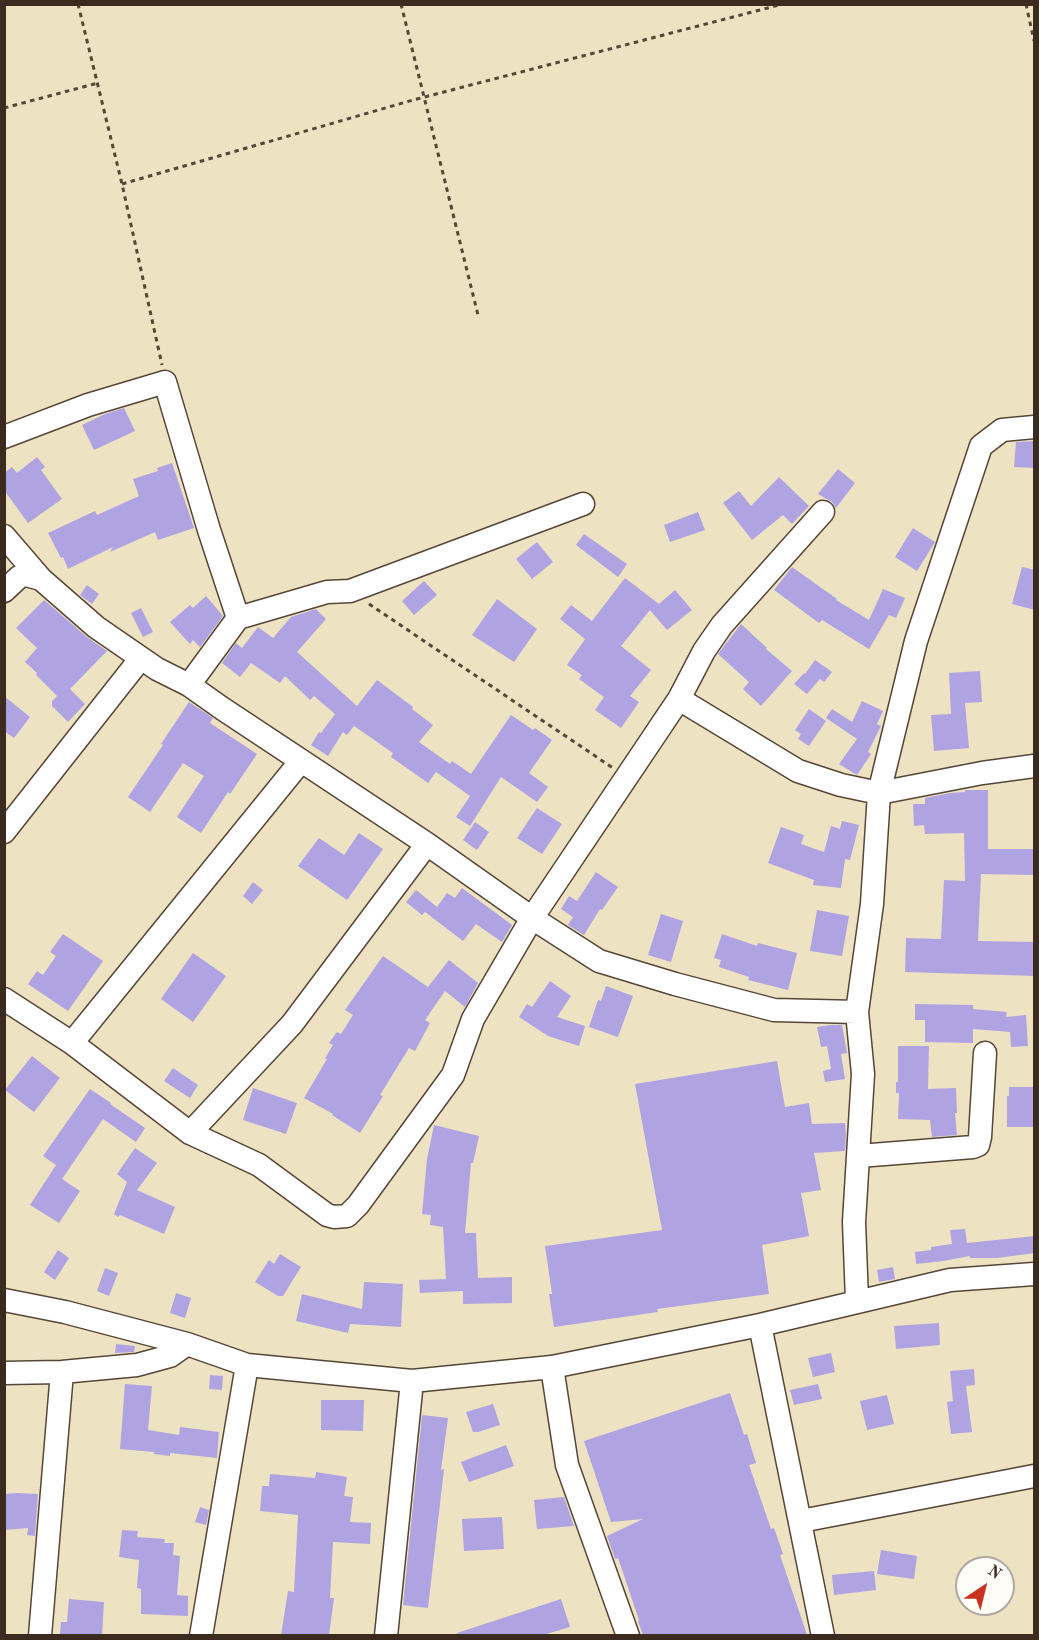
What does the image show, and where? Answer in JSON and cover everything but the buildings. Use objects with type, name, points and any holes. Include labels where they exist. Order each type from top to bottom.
[{"type":"street","points":[[4,437],[88,405],[165,382],[238,618]]},
{"type":"street","points":[[857,1301],[854,1222],[863,1074],[857,1012],[872,903],[879,793],[916,641],[981,446],[1002,430],[1035,426]]},
{"type":"street","points":[[189,685],[238,618],[327,592],[351,591],[583,504]]},
{"type":"street","points":[[4,999],[72,1043],[190,1133],[259,1165],[327,1215],[347,1216],[358,1205],[453,1075],[473,1019],[532,918],[679,699],[704,651],[722,625],[822,512]]},
{"type":"street","points":[[4,536],[41,579],[96,627],[157,669],[189,685],[598,961],[774,1010],[857,1012]]},
{"type":"street","points":[[4,591],[19,577],[26,575],[41,579]]},
{"type":"street","points":[[4,832],[141,658]]},
{"type":"street","points":[[679,699],[798,771],[841,785],[879,793],[982,773],[1035,766]]},
{"type":"street","points":[[72,1043],[301,761]]},
{"type":"street","points":[[190,1133],[292,1024],[427,844]]},
{"type":"street","points":[[859,1156],[978,1145],[985,1053]]},
{"type":"street","points":[[4,1300],[65,1312],[187,1344],[247,1365],[412,1381],[552,1367],[760,1325],[950,1280],[1035,1274]]},
{"type":"street","points":[[760,1325],[823,1635]]},
{"type":"street","points":[[4,1373],[62,1372],[137,1365],[170,1356],[187,1344]]},
{"type":"street","points":[[201,1635],[247,1365]]},
{"type":"street","points":[[552,1367],[567,1465],[628,1635]]},
{"type":"street","points":[[40,1635],[62,1372]]},
{"type":"street","points":[[386,1635],[412,1381]]},
{"type":"street","points":[[801,1521],[1035,1476]]},
{"type":"path","points":[[78,4],[122,184],[165,382]]},
{"type":"path","points":[[401,4],[478,315]]},
{"type":"path","points":[[122,184],[424,96],[783,4]]},
{"type":"path","points":[[1026,4],[1035,41]]},
{"type":"path","points":[[4,108],[98,83]]},
{"type":"path","points":[[351,591],[627,777]]}]
